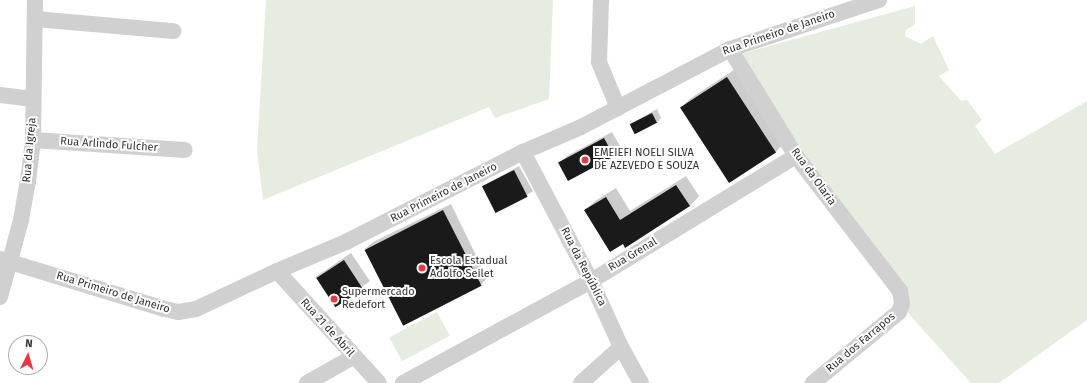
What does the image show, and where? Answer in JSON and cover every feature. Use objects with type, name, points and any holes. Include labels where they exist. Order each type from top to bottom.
[{"type":"street","name":"Rua da Igreja","points":[[0,297],[5,261],[21,220],[33,140],[35,0]]},
{"type":"street","points":[[601,0],[599,62],[618,108]]},
{"type":"street","name":"Rua Primeiro de Janeiro","points":[[5,261],[178,312],[196,309],[277,271],[346,242],[523,152],[582,127],[730,49],[879,0]]},
{"type":"street","points":[[35,19],[174,31]]},
{"type":"street","name":"Rua da Olaria","points":[[730,49],[796,156],[894,280],[902,299]]},
{"type":"street","points":[[0,95],[33,98]]},
{"type":"street","name":"Rua Arlindo Fulcher","points":[[33,140],[185,150]]},
{"type":"street","name":"Rua da República","points":[[523,152],[591,281],[621,347],[641,383]]},
{"type":"street","name":"Rua Grenal","points":[[403,383],[591,281],[796,156]]},
{"type":"street","name":"Rua 21 de Abril","points":[[277,271],[353,357],[379,383]]},
{"type":"street","name":"Rua dos Farrapos","points":[[813,383],[898,312],[902,299]]},
{"type":"street","points":[[581,383],[621,347]]},
{"type":"street","points":[[307,383],[353,357]]},
{"type":"shaded area","points":[[266,0],[553,0],[549,99],[495,118],[489,107],[263,200],[257,150]]},
{"type":"shaded area","points":[[915,6],[915,24],[906,30],[905,36],[921,44],[933,36],[949,70],[939,76],[961,101],[967,100],[982,120],[975,126],[995,154],[1087,101],[1087,320],[999,383],[971,383],[907,312],[904,287],[804,153],[740,54]]},
{"type":"shaded area","points":[[437,312],[450,336],[402,361],[389,337]]},
{"type":"building","points":[[727,77],[776,152],[729,183],[680,107]]},
{"type":"building","points":[[652,113],[657,123],[635,134],[630,124]]},
{"type":"building","points":[[604,138],[614,157],[568,181],[558,162]]},
{"type":"building","points":[[514,170],[528,197],[496,213],[482,186]]},
{"type":"building","points":[[676,185],[690,206],[625,248],[623,244],[610,252],[584,210],[606,197],[620,220]]},
{"type":"building","name":"Escola Estadual Adolfo Seilet","points":[[443,210],[482,286],[403,326],[365,250]]},
{"type":"building","points":[[344,260],[363,289],[335,307],[316,278]]},
{"type":"place","name":"EMEIEFI NOELI SILVA DE AZEVEDO E SOUZA","points":[[585,160]]},
{"type":"place","name":"Escola Estadual Adolfo Seilet","points":[[422,268]]},
{"type":"place","name":"Supermercado Redefort","points":[[334,299]]}]
